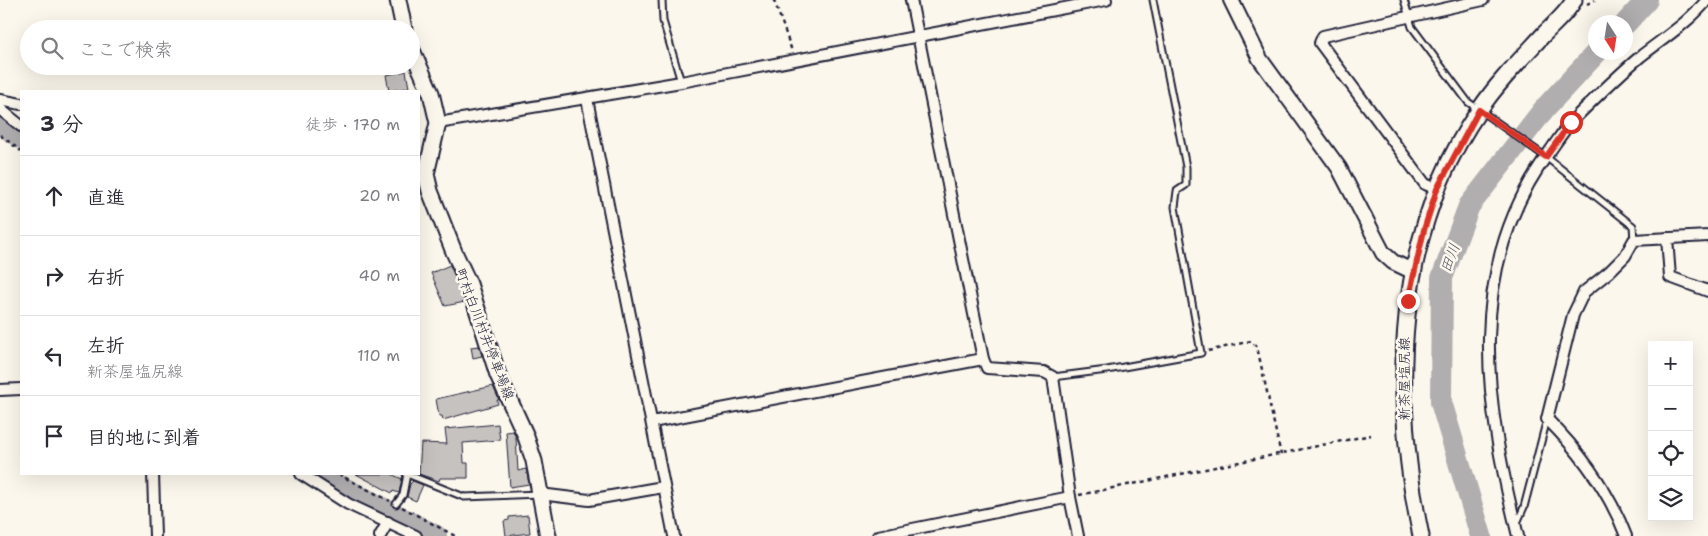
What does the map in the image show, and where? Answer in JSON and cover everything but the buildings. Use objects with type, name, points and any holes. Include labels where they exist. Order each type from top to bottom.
[{"type":"main road","points":[[398,0],[402,20]]},
{"type":"main road","name":"新茶屋塩尻線","points":[[1421,536],[1408,466],[1403,406],[1404,330],[1414,272],[1437,189],[1499,83],[1574,0]]},
{"type":"main road","name":"町村白川村井停車場線","points":[[420,68],[431,93],[438,123],[422,173],[440,220],[469,284],[498,375],[525,434],[534,461],[548,536]]},
{"type":"street","points":[[910,0],[983,359],[987,368],[1044,372],[1053,377],[1070,497],[1078,536]]},
{"type":"street","points":[[438,123],[681,82],[1106,0]]},
{"type":"street","points":[[1232,0],[1260,59],[1339,168],[1384,253],[1393,262],[1414,272]]},
{"type":"street","points":[[1437,189],[1425,184],[1320,43],[1323,36],[1483,0]]},
{"type":"street","points":[[1518,536],[1506,492],[1494,425],[1488,330],[1494,279],[1508,223],[1520,197],[1544,156],[1571,122],[1640,57],[1694,16],[1707,0]]},
{"type":"street","points":[[587,99],[674,536]]},
{"type":"street","points":[[0,100],[20,104]]},
{"type":"street","points":[[0,109],[20,125]]},
{"type":"street","points":[[1626,536],[1619,517],[1596,478],[1572,444],[1546,419],[1573,315],[1584,292],[1620,261],[1634,240],[1708,236]]},
{"type":"street","points":[[1667,238],[1670,277],[1708,291]]},
{"type":"street","points":[[652,422],[983,359]]},
{"type":"street","points":[[0,390],[20,389]]},
{"type":"street","points":[[153,475],[155,536]]},
{"type":"street","points":[[303,475],[348,504],[416,536]]},
{"type":"street","points":[[540,494],[589,500],[663,487]]},
{"type":"street","points":[[878,536],[1070,497]]},
{"type":"street","points":[[380,536],[388,522]]},
{"type":"lane","points":[[662,0],[663,21],[681,82]]},
{"type":"lane","points":[[1053,377],[1107,370],[1201,353],[1174,208],[1177,191],[1186,185],[1186,167],[1153,0]]},
{"type":"lane","points":[[1404,0],[1412,27],[1468,102],[1544,156],[1634,226],[1634,240]]},
{"type":"lane","points":[[1515,525],[1524,508],[1546,419]]},
{"type":"lane","points":[[396,504],[402,496],[407,475]]},
{"type":"lane","points":[[409,475],[464,497],[540,494]]},
{"type":"path","points":[[774,0],[794,60]]},
{"type":"path","points":[[0,135],[20,150]]},
{"type":"path","points":[[1201,353],[1251,341],[1257,347],[1281,455]]},
{"type":"path","points":[[1070,497],[1281,455],[1372,434]]},
{"type":"path","points":[[340,475],[455,536]]},
{"type":"waterway","name":"田川","points":[[1633,15],[1647,0]]},
{"type":"waterway","name":"田川","points":[[1481,536],[1441,402],[1442,278],[1469,206],[1545,108],[1590,60]]},
{"type":"waterway","points":[[0,123],[20,137]]},
{"type":"waterway","points":[[319,475],[436,536]]},
{"type":"route","points":[[1408,301],[1424,230],[1437,189],[1460,142],[1479,110],[1546,157],[1571,122]]}]
